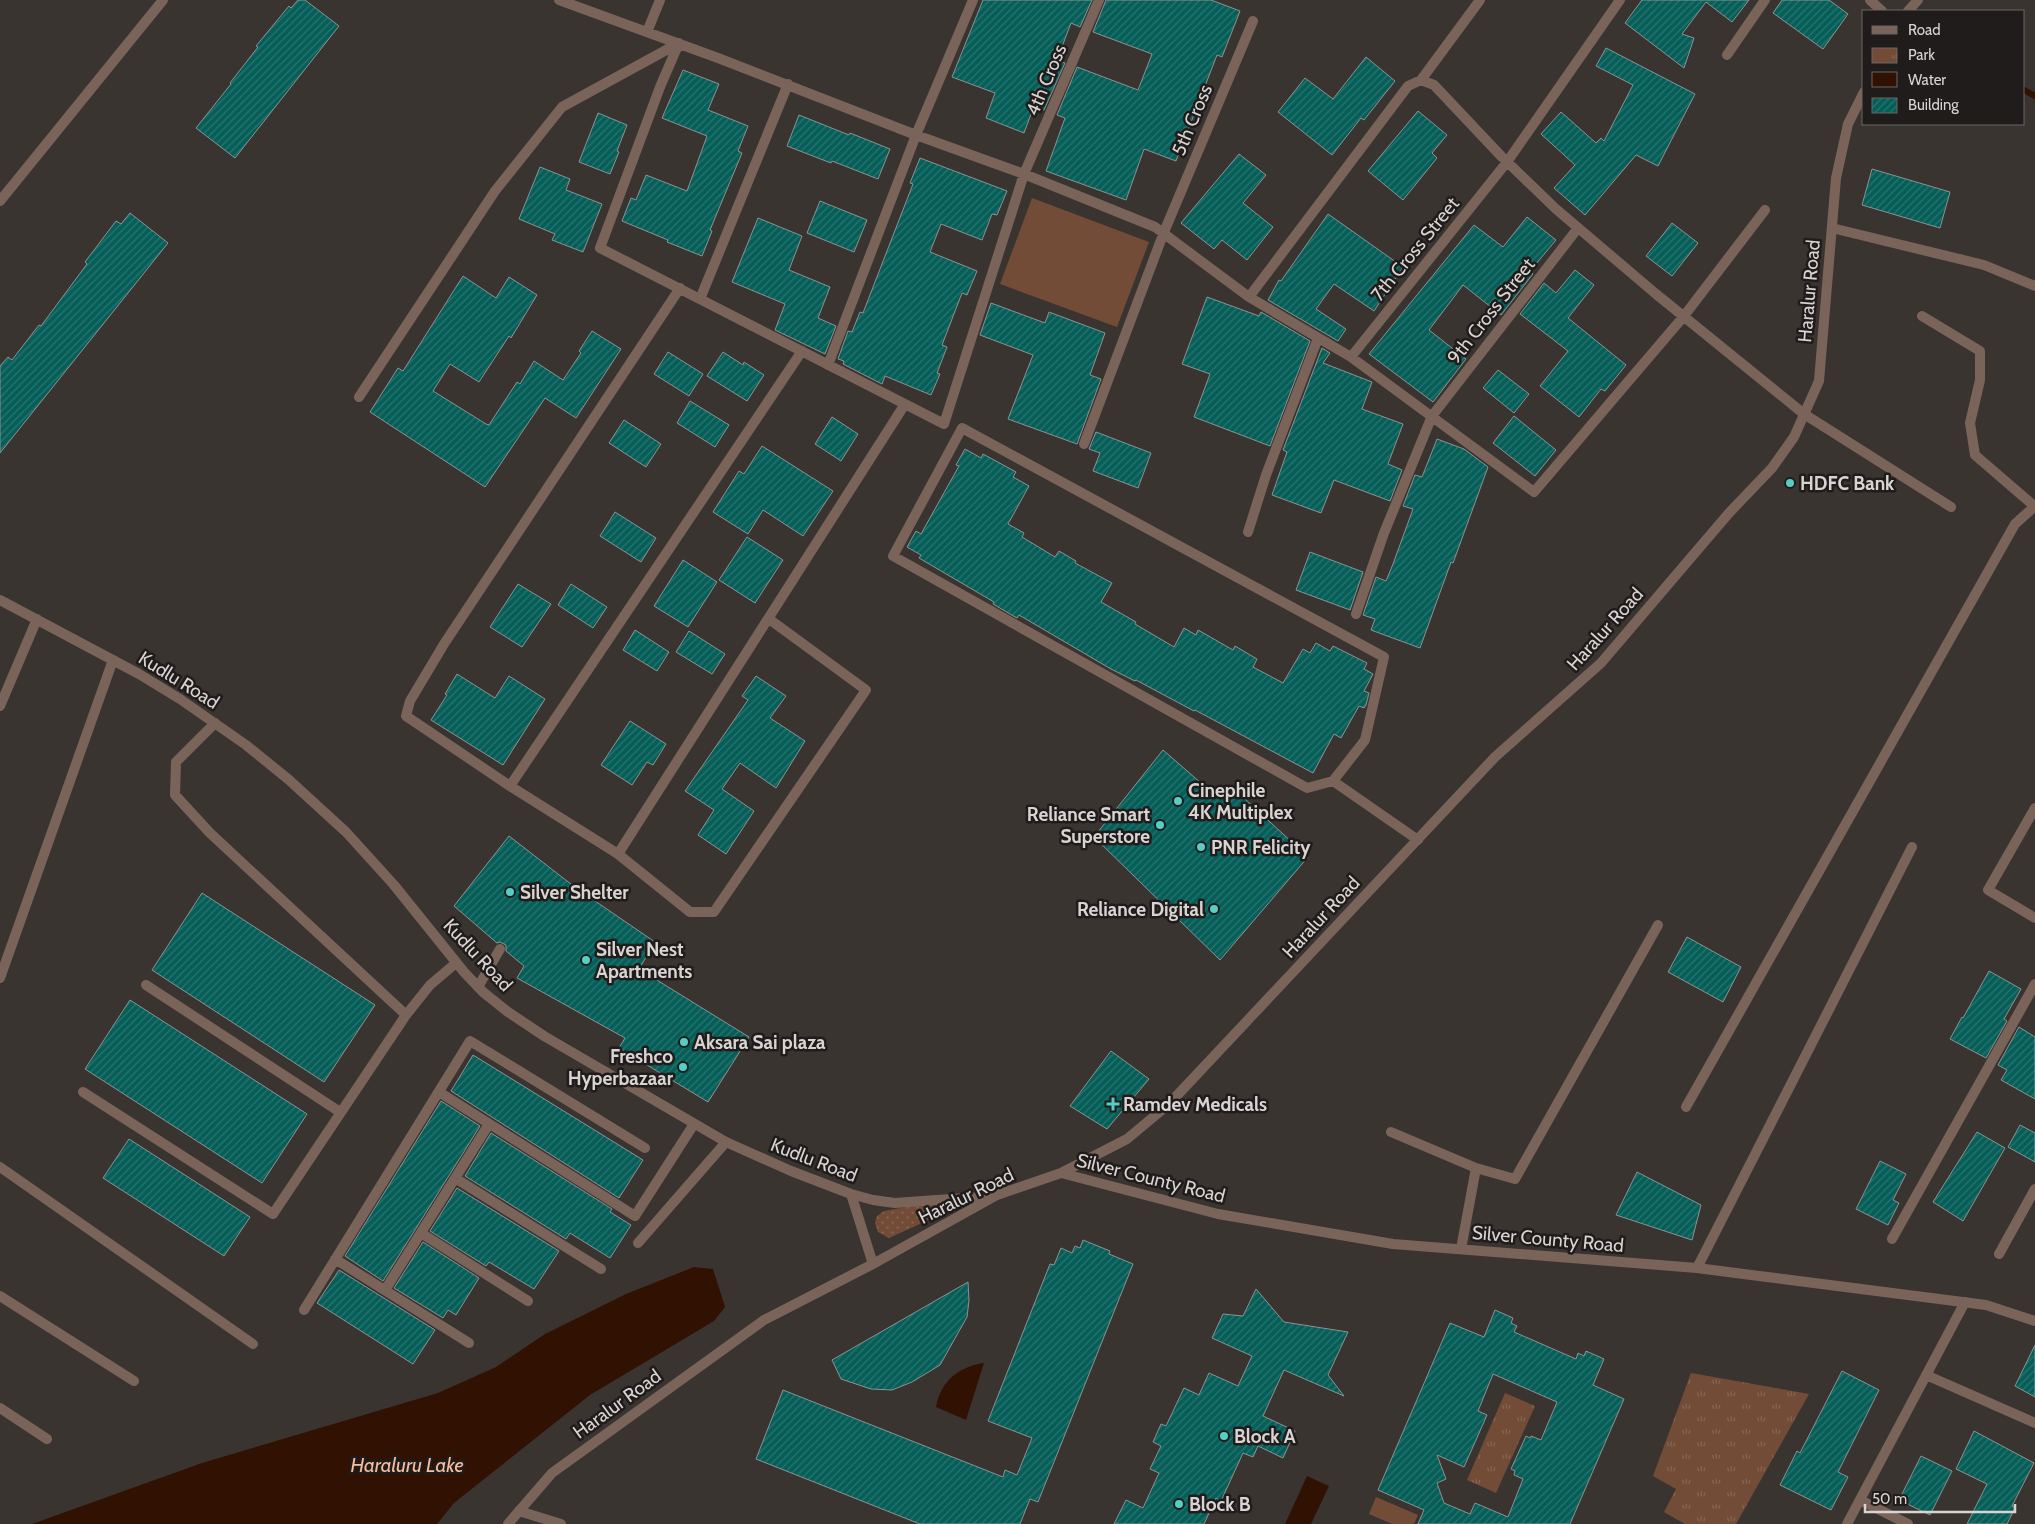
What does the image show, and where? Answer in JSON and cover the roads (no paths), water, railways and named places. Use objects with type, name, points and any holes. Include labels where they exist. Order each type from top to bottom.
[{"type":"street","points":[[0,202],[163,0]]},
{"type":"street","points":[[560,0],[788,84],[1155,226],[1249,297],[1351,357],[1534,492],[1684,316],[1765,210]]},
{"type":"street","points":[[646,32],[660,0]]},
{"type":"street","points":[[828,364],[916,135],[973,0]]},
{"type":"street","name":"4th Cross","points":[[906,404],[944,424],[1024,174],[1099,0]]},
{"type":"street","points":[[1249,297],[1408,86],[1421,80],[1480,0]]},
{"type":"street","name":"7th Cross Street","points":[[1351,357],[1507,162],[1620,0]]},
{"type":"street","points":[[1727,54],[1766,0]]},
{"type":"street","points":[[1870,0],[1881,10]]},
{"type":"street","points":[[1909,10],[1918,0]]},
{"type":"street","name":"5th Cross","points":[[1084,444],[1164,232],[1253,21]]},
{"type":"street","points":[[618,854],[906,404],[600,248],[660,87],[679,43]]},
{"type":"street","points":[[359,397],[496,191],[562,107],[679,43]]},
{"type":"street","points":[[1421,80],[1434,85],[1507,162],[1578,228],[1804,414],[1951,507]]},
{"type":"street","points":[[700,299],[788,84]]},
{"type":"street","name":"Haralur Road","points":[[508,1524],[552,1473],[764,1320],[873,1264],[997,1196],[1061,1173],[1128,1139],[1168,1104],[1495,757],[1601,663],[1729,513],[1772,468],[1794,437],[1819,381],[1836,178],[1848,124],[1862,96]]},
{"type":"street","name":"9th Cross Street","points":[[1356,614],[1384,533],[1432,416],[1578,228]]},
{"type":"street","points":[[1832,228],[1984,265],[2035,286]]},
{"type":"street","points":[[680,288],[444,644],[410,701],[406,716],[510,786],[618,854],[690,912],[714,912],[866,690],[769,619]]},
{"type":"street","points":[[1686,1107],[2015,524],[2034,506],[1975,454],[1970,423],[1980,380],[1980,351],[1922,316]]},
{"type":"street","points":[[1248,532],[1266,475],[1318,338]]},
{"type":"street","points":[[510,786],[802,352]]},
{"type":"street","points":[[1334,781],[1365,740],[1384,657],[962,428],[893,556],[1307,788],[1334,781],[1418,840]]},
{"type":"street","name":"Kudlu Road","points":[[0,600],[113,660],[180,699],[246,745],[302,790],[346,832],[394,885],[478,987],[508,1012],[544,1036],[726,1142],[791,1172],[851,1194],[873,1200],[895,1202],[997,1196]]},
{"type":"street","points":[[0,706],[37,619]]},
{"type":"street","points":[[0,978],[113,660]]},
{"type":"street","points":[[215,723],[176,762],[175,795],[210,833],[406,1015]]},
{"type":"street","points":[[2035,808],[1988,890],[2035,918]]},
{"type":"street","points":[[1697,1268],[1912,847]]},
{"type":"street","points":[[1391,1132],[1476,1168],[1515,1179],[1658,925]]},
{"type":"street","points":[[478,987],[500,950]]},
{"type":"street","points":[[83,1092],[273,1214],[406,1015],[430,985],[456,962]]},
{"type":"street","points":[[1892,1239],[2035,984]]},
{"type":"street","points":[[146,985],[340,1112]]},
{"type":"street","points":[[304,1310],[470,1041],[645,1148]]},
{"type":"street","points":[[439,1092],[635,1216],[694,1124]]},
{"type":"street","points":[[385,1290],[489,1124]]},
{"type":"street","points":[[638,1244],[726,1142]]},
{"type":"street","points":[[0,1167],[253,1344]]},
{"type":"street","points":[[1461,1249],[1476,1168]]},
{"type":"street","name":"Silver County Road","points":[[1061,1173],[1218,1214],[1393,1244],[1697,1268],[1986,1305],[2035,1321]]},
{"type":"street","points":[[456,1178],[601,1269]]},
{"type":"street","points":[[1999,1254],[2035,1189]]},
{"type":"street","points":[[851,1194],[873,1264]]},
{"type":"street","points":[[421,1233],[528,1301]]},
{"type":"street","points":[[335,1259],[469,1343]]},
{"type":"street","points":[[0,1296],[134,1382]]},
{"type":"street","points":[[1847,1524],[1965,1302]]},
{"type":"street","points":[[1926,1375],[2035,1424]]},
{"type":"street","points":[[0,1408],[47,1439]]},
{"type":"street","points":[[1860,1500],[1908,1524]]},
{"type":"street","points":[[519,1511],[561,1524]]},
{"type":"water","name":"Haraluru Lake","points":[[694,1267],[713,1269],[725,1307],[714,1321],[590,1395],[454,1503],[437,1524],[32,1524],[202,1463],[438,1393],[496,1367],[545,1334],[626,1294]]},
{"type":"water","points":[[984,1363],[966,1420],[936,1407],[942,1390],[952,1377],[966,1368]]},
{"type":"water","points":[[1307,1476],[1329,1486],[1311,1524],[1285,1524]]},
{"type":"waterway","points":[[2025,91],[2035,96]]},
{"type":"place","name":"HDFC Bank","points":[[1790,483]]},
{"type":"place","name":"Cinephile 4K Multiplex","points":[[1178,801]]},
{"type":"place","name":"Reliance Smart Superstore","points":[[1160,825]]},
{"type":"place","name":"PNR Felicity","points":[[1201,847]]},
{"type":"place","name":"Silver Shelter","points":[[510,892]]},
{"type":"place","name":"Reliance Digital","points":[[1214,909]]},
{"type":"place","name":"Silver Nest Apartments","points":[[586,960]]},
{"type":"place","name":"Aksara Sai plaza","points":[[684,1042]]},
{"type":"place","name":"Freshco Hyperbazaar","points":[[683,1067]]},
{"type":"place","name":"Ramdev Medicals","points":[[1113,1104]]},
{"type":"place","name":"Block A","points":[[1224,1436]]},
{"type":"place","name":"Block B","points":[[1179,1504]]}]
